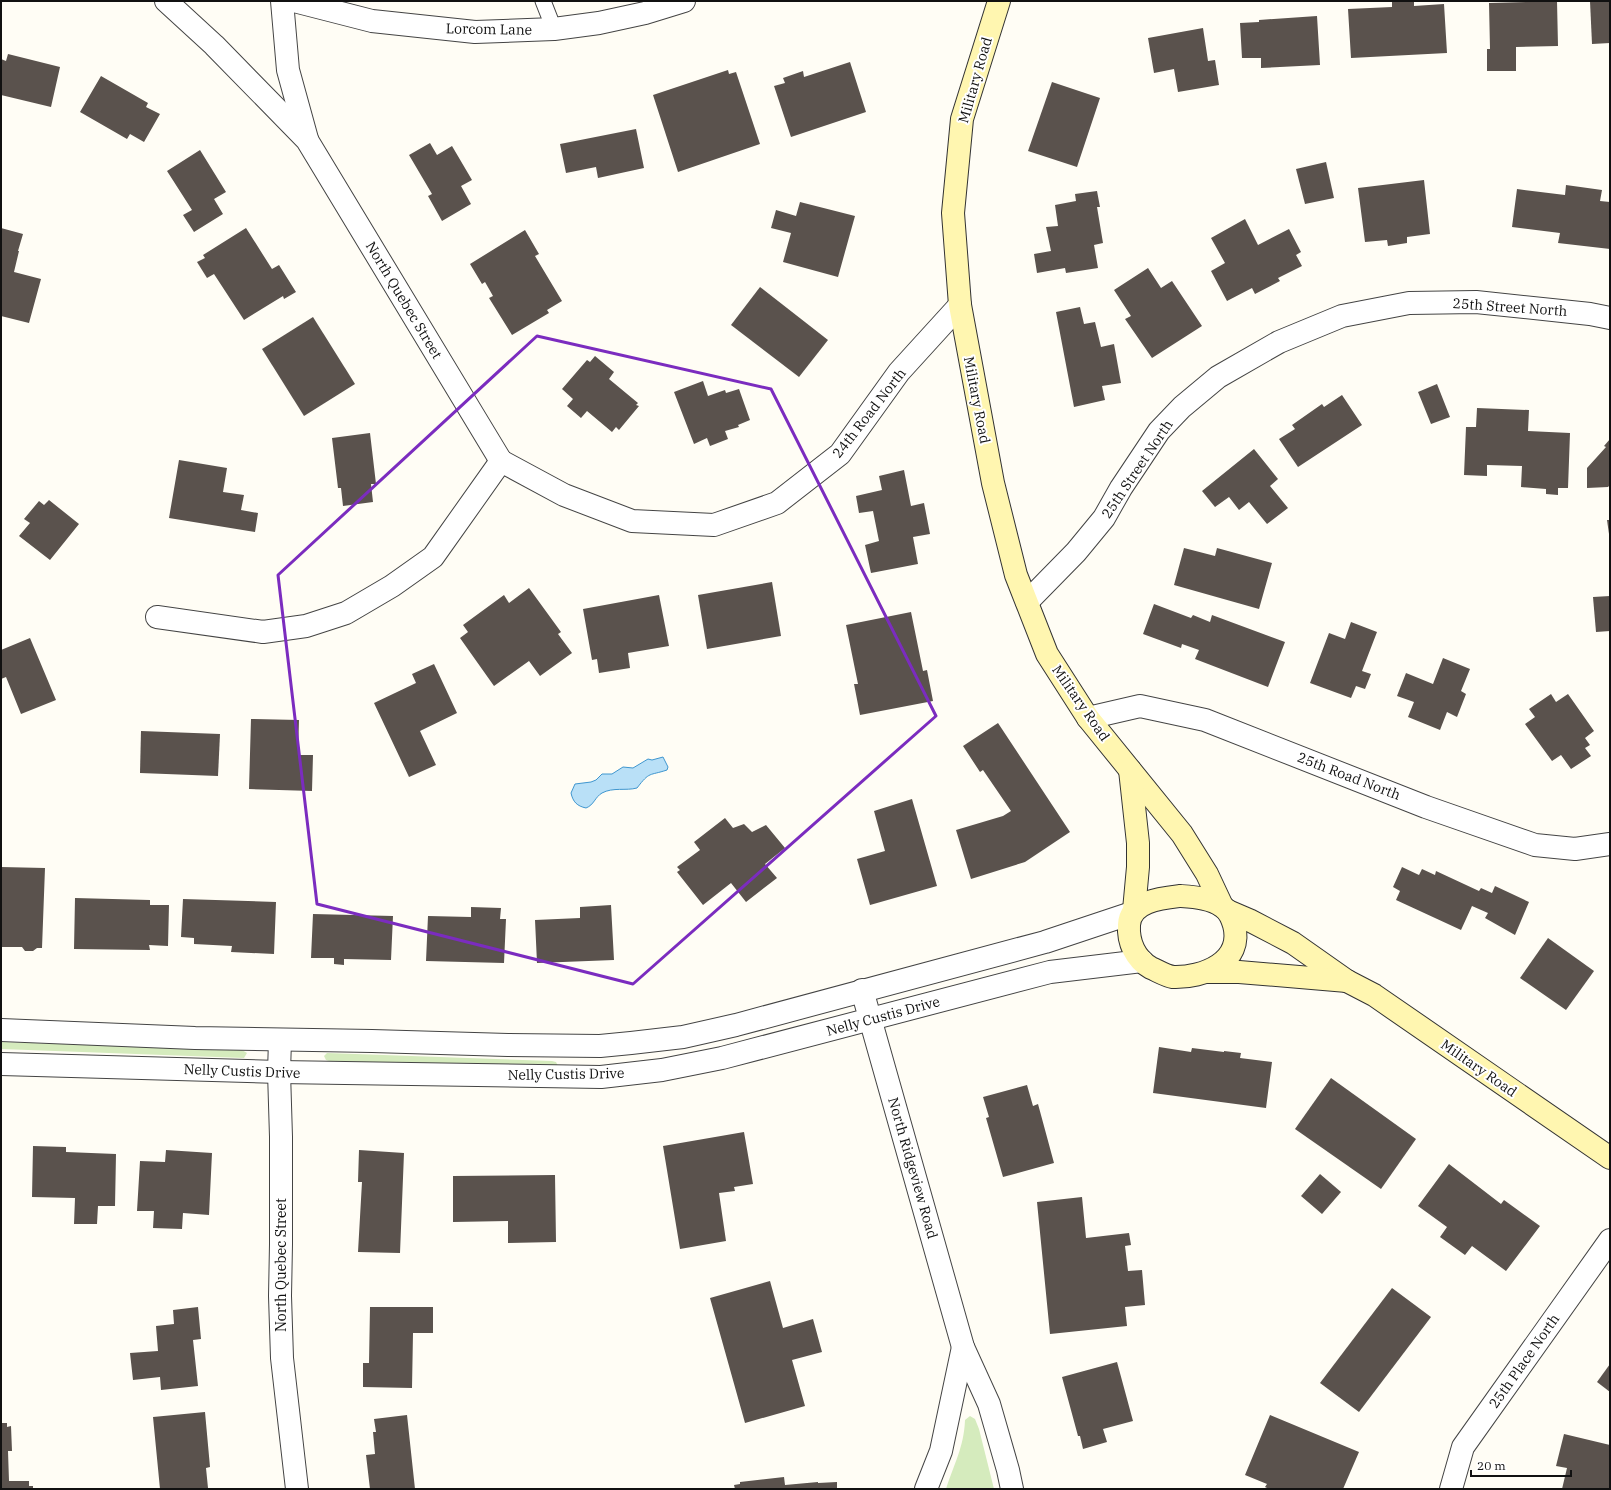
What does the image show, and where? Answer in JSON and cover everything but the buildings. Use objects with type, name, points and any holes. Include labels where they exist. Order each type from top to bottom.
[{"type":"main road","name":"Military Road","points":[[998,1],[962,119],[954,213],[960,305],[993,483],[1016,575],[1047,654],[1088,718],[1182,834],[1207,874],[1225,908],[1293,943],[1346,981],[1374,995],[1610,1158]]},
{"type":"main road","points":[[1130,770],[1138,843],[1138,867],[1133,912],[1129,922],[1130,938],[1134,951],[1147,966],[1172,977],[1208,972],[1222,963],[1232,951],[1236,934],[1225,908],[1202,898],[1180,896],[1148,902],[1133,912]]},
{"type":"main road","name":"Military Road","points":[[1208,972],[1239,972],[1346,981]]},
{"type":"street","name":"North Quebec Street","points":[[166,1],[214,45],[307,140],[501,461]]},
{"type":"street","name":"North Quebec Street","points":[[282,1],[288,70],[307,140]]},
{"type":"street","name":"Lorcom Lane","points":[[294,1],[372,21],[475,32],[554,29],[599,23],[645,13],[684,1]]},
{"type":"street","name":"25th Street North","points":[[1026,602],[1076,552],[1104,518],[1120,488],[1159,431],[1182,406],[1218,377],[1279,342],[1342,316],[1409,303],[1476,302],[1590,314],[1610,318]]},
{"type":"street","name":"24th Road North","points":[[501,461],[564,495],[632,521],[714,525],[777,503],[840,454],[899,372],[960,305]]},
{"type":"street","points":[[157,617],[263,632],[306,626],[346,614],[392,586],[433,557],[501,461]]},
{"type":"street","name":"25th Road North","points":[[1088,718],[1140,706],[1205,720],[1426,807],[1535,845],[1575,849],[1610,844]]},
{"type":"street","name":"Nelly Custis Drive","points":[[1,1030],[195,1038],[600,1046],[683,1037],[736,1025],[1045,942],[1133,912]]},
{"type":"street","name":"Nelly Custis Drive","points":[[1,1064],[279,1072],[601,1076],[662,1070],[722,1058],[1050,972],[1142,961]]},
{"type":"street","name":"North Ridgeview Road","points":[[862,990],[963,1347],[989,1404],[1012,1489]]},
{"type":"street","name":"North Quebec Street","points":[[280,1040],[280,1296],[282,1358],[297,1489]]},
{"type":"street","points":[[600,1046],[601,1076]]},
{"type":"street","name":"25th Place North","points":[[1451,1489],[1463,1446],[1610,1240]]},
{"type":"street","name":"North Ridgeview Road","points":[[926,1489],[941,1451],[963,1347]]},
{"type":"lane","points":[[543,1],[554,29]]},
{"type":"highlighted area","points":[[537,336],[771,389],[936,716],[633,984],[317,904],[278,575]]},
{"type":"green space","points":[[1,1042],[242,1050],[247,1053],[244,1058],[1,1049]]},
{"type":"green space","points":[[327,1053],[552,1061],[556,1062],[558,1066],[554,1068],[329,1061],[326,1060],[324,1056]]},
{"type":"green space","points":[[970,1416],[975,1419],[979,1429],[994,1489],[946,1489],[961,1447],[965,1420]]},
{"type":"water","points":[[663,757],[668,767],[667,770],[647,776],[637,788],[606,791],[586,808],[578,805],[573,799],[571,793],[575,784],[591,782],[596,780],[602,774],[612,774],[623,767],[633,768],[648,759],[652,760]]}]
